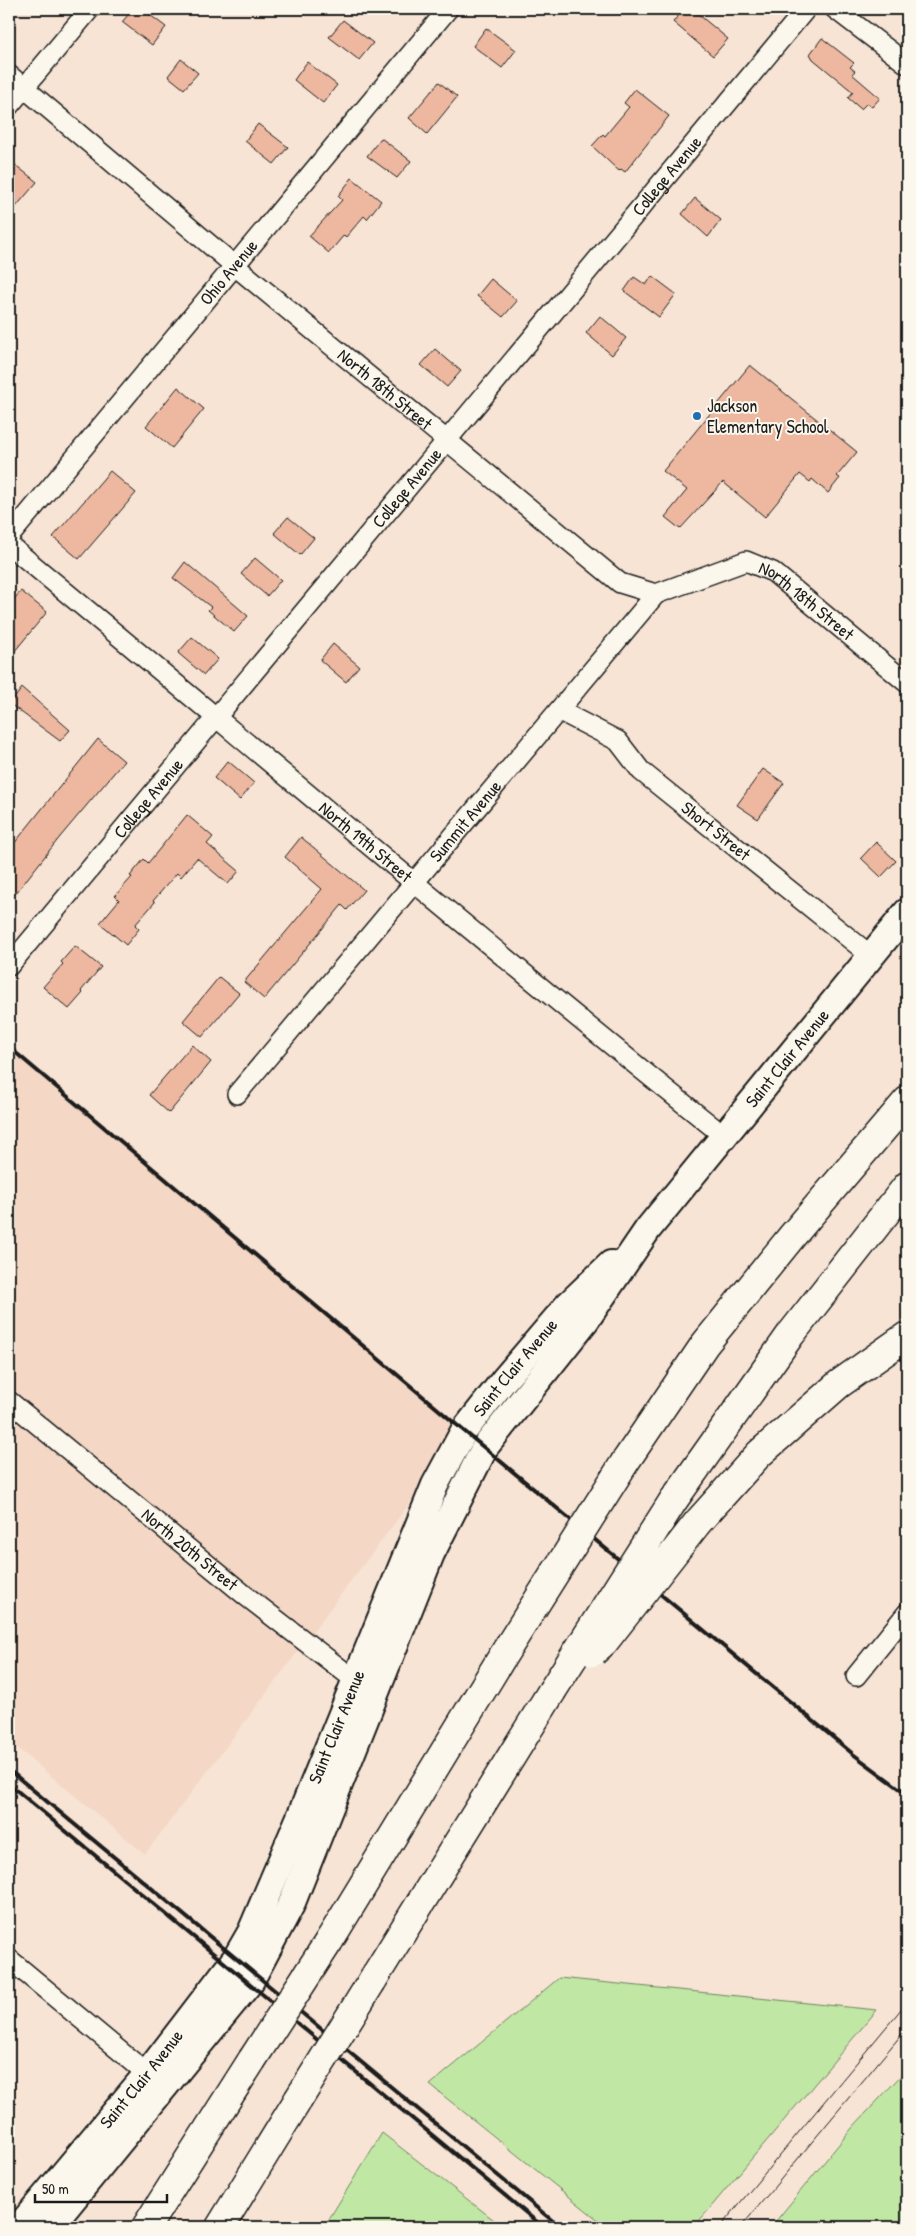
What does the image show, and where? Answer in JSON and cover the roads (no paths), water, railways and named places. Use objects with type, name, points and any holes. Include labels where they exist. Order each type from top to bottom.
[{"type":"highway","points":[[146,2227],[329,1941],[507,1649],[625,1462],[705,1344],[793,1235],[907,1101]]},
{"type":"highway","points":[[220,2227],[552,1691],[674,1500],[791,1334],[907,1186]]},
{"type":"highway","points":[[552,1691],[604,1642],[698,1522],[759,1454],[839,1384],[907,1336]]},
{"type":"main road","name":"Saint Clair Avenue","points":[[19,2227],[250,1982],[291,1905],[366,1688],[485,1447],[586,1320],[648,1229],[907,912]]},
{"type":"main road","name":"Saint Clair Avenue","points":[[50,2227],[156,2081]]},
{"type":"street","points":[[9,106],[90,9]]},
{"type":"street","name":"Ohio Avenue","points":[[9,536],[448,9]]},
{"type":"street","name":"College Avenue","points":[[9,966],[218,718],[806,9]]},
{"type":"street","points":[[835,9],[907,64]]},
{"type":"street","name":"North 18th Street","points":[[9,76],[235,266],[620,583],[656,594],[746,562],[773,572],[907,683]]},
{"type":"street","name":"North 19th Street","points":[[9,545],[414,884],[724,1136]]},
{"type":"street","name":"Summit Avenue","points":[[237,1094],[560,711],[656,594]]},
{"type":"street","name":"Short Street","points":[[560,711],[618,741],[641,771],[870,955]]},
{"type":"street","name":"North 20th Street","points":[[9,1401],[239,1590],[366,1688]]},
{"type":"street","points":[[856,1676],[907,1613]]},
{"type":"street","points":[[9,1959],[156,2081]]},
{"type":"tram line","points":[[720,2227],[907,2002]]},
{"type":"tram line","points":[[741,2227],[907,2028]]},
{"type":"railway","points":[[9,1047],[464,1431],[853,1754],[907,1794]]},
{"type":"railway","points":[[9,1770],[560,2227]]},
{"type":"railway","points":[[9,1784],[543,2227]]},
{"type":"place","name":"Jackson Elementary School","points":[[697,416]]}]
